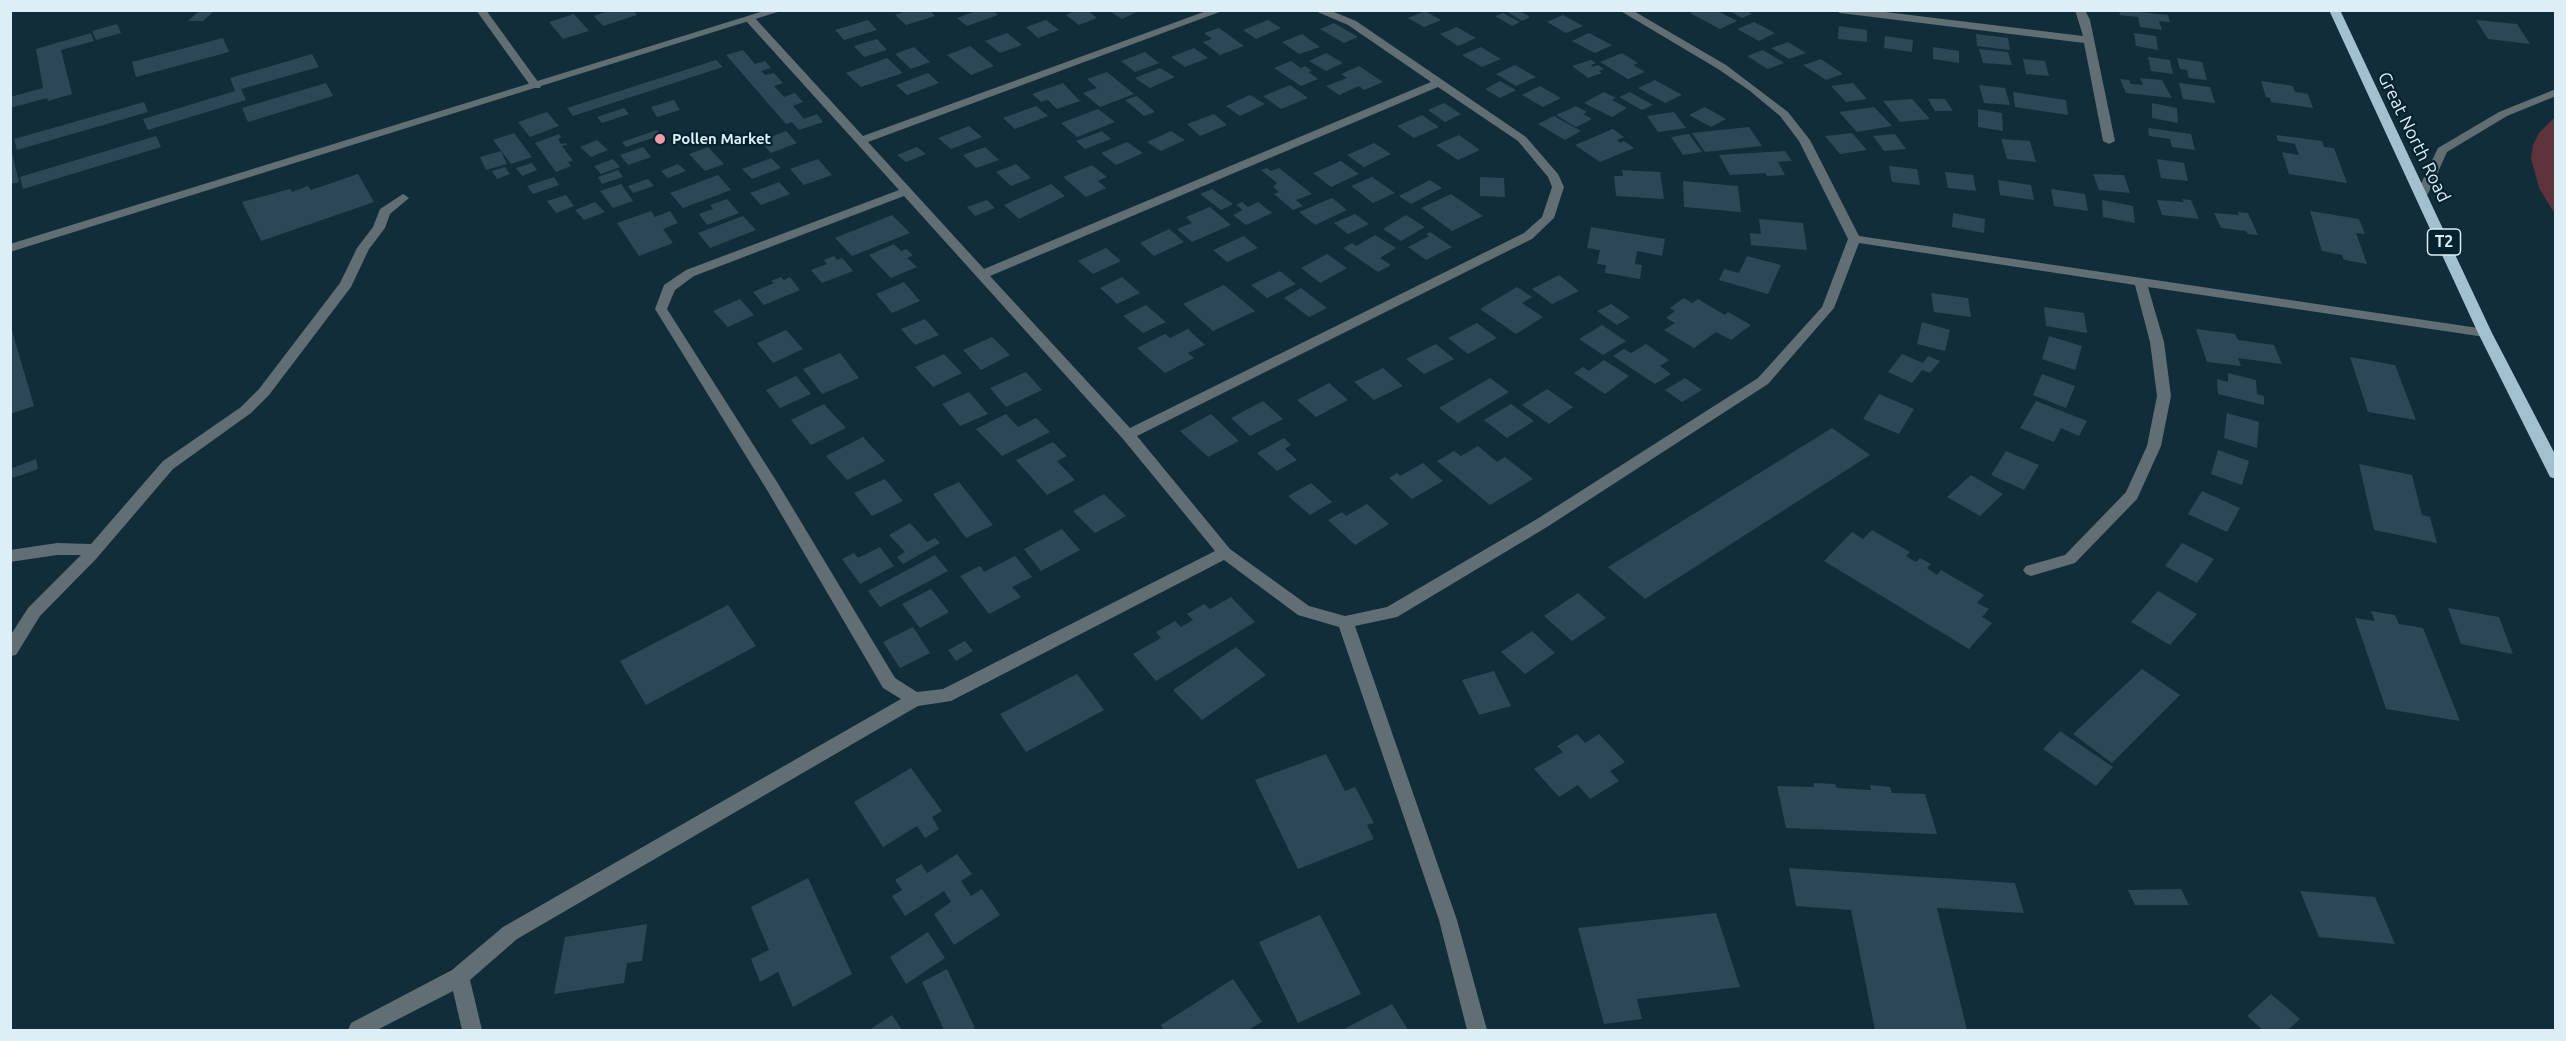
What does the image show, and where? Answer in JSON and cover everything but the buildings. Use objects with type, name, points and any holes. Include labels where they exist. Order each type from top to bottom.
[{"type":"highway","name":"Great North Road","points":[[2334,10],[2485,333],[2556,473]]},
{"type":"street","points":[[481,10],[536,86]]},
{"type":"street","points":[[10,248],[779,10]]},
{"type":"street","points":[[859,141],[1220,10]]},
{"type":"street","points":[[1128,435],[1528,236],[1548,218],[1558,187],[1554,176],[1522,139],[1352,23],[1318,10]]},
{"type":"street","points":[[750,20],[1128,435],[1225,553],[1304,611],[1345,622],[1391,613],[1542,523],[1763,381],[1828,308],[1854,239],[1804,140],[1784,114],[1754,88],[1624,10]]},
{"type":"street","points":[[1840,10],[2087,40]]},
{"type":"street","points":[[2080,10],[2085,20],[2087,40],[2109,141]]},
{"type":"street","points":[[981,275],[1440,82]]},
{"type":"street","points":[[2422,194],[2442,150],[2503,114],[2556,92]]},
{"type":"street","points":[[905,192],[690,273],[669,288],[661,309],[772,486],[889,683],[915,699]]},
{"type":"street","points":[[10,650],[34,612],[95,550],[168,465],[246,410],[264,392],[346,284],[363,248],[379,228],[384,212],[403,198]]},
{"type":"street","points":[[1854,239],[2485,333]]},
{"type":"street","points":[[2031,570],[2070,559],[2132,495],[2154,446],[2164,396],[2157,342],[2140,280]]},
{"type":"street","points":[[10,556],[57,549],[95,550]]},
{"type":"street","points":[[358,1030],[459,977],[510,933],[915,699],[945,696],[1225,553]]},
{"type":"street","points":[[1345,622],[1448,920],[1477,1030]]},
{"type":"street","points":[[459,977],[472,1030]]},
{"type":"shaded area","points":[[2555,117],[2555,214],[2539,188],[2531,158],[2533,145],[2539,133]]},
{"type":"place","name":"Pollen Market","points":[[660,139]]}]
